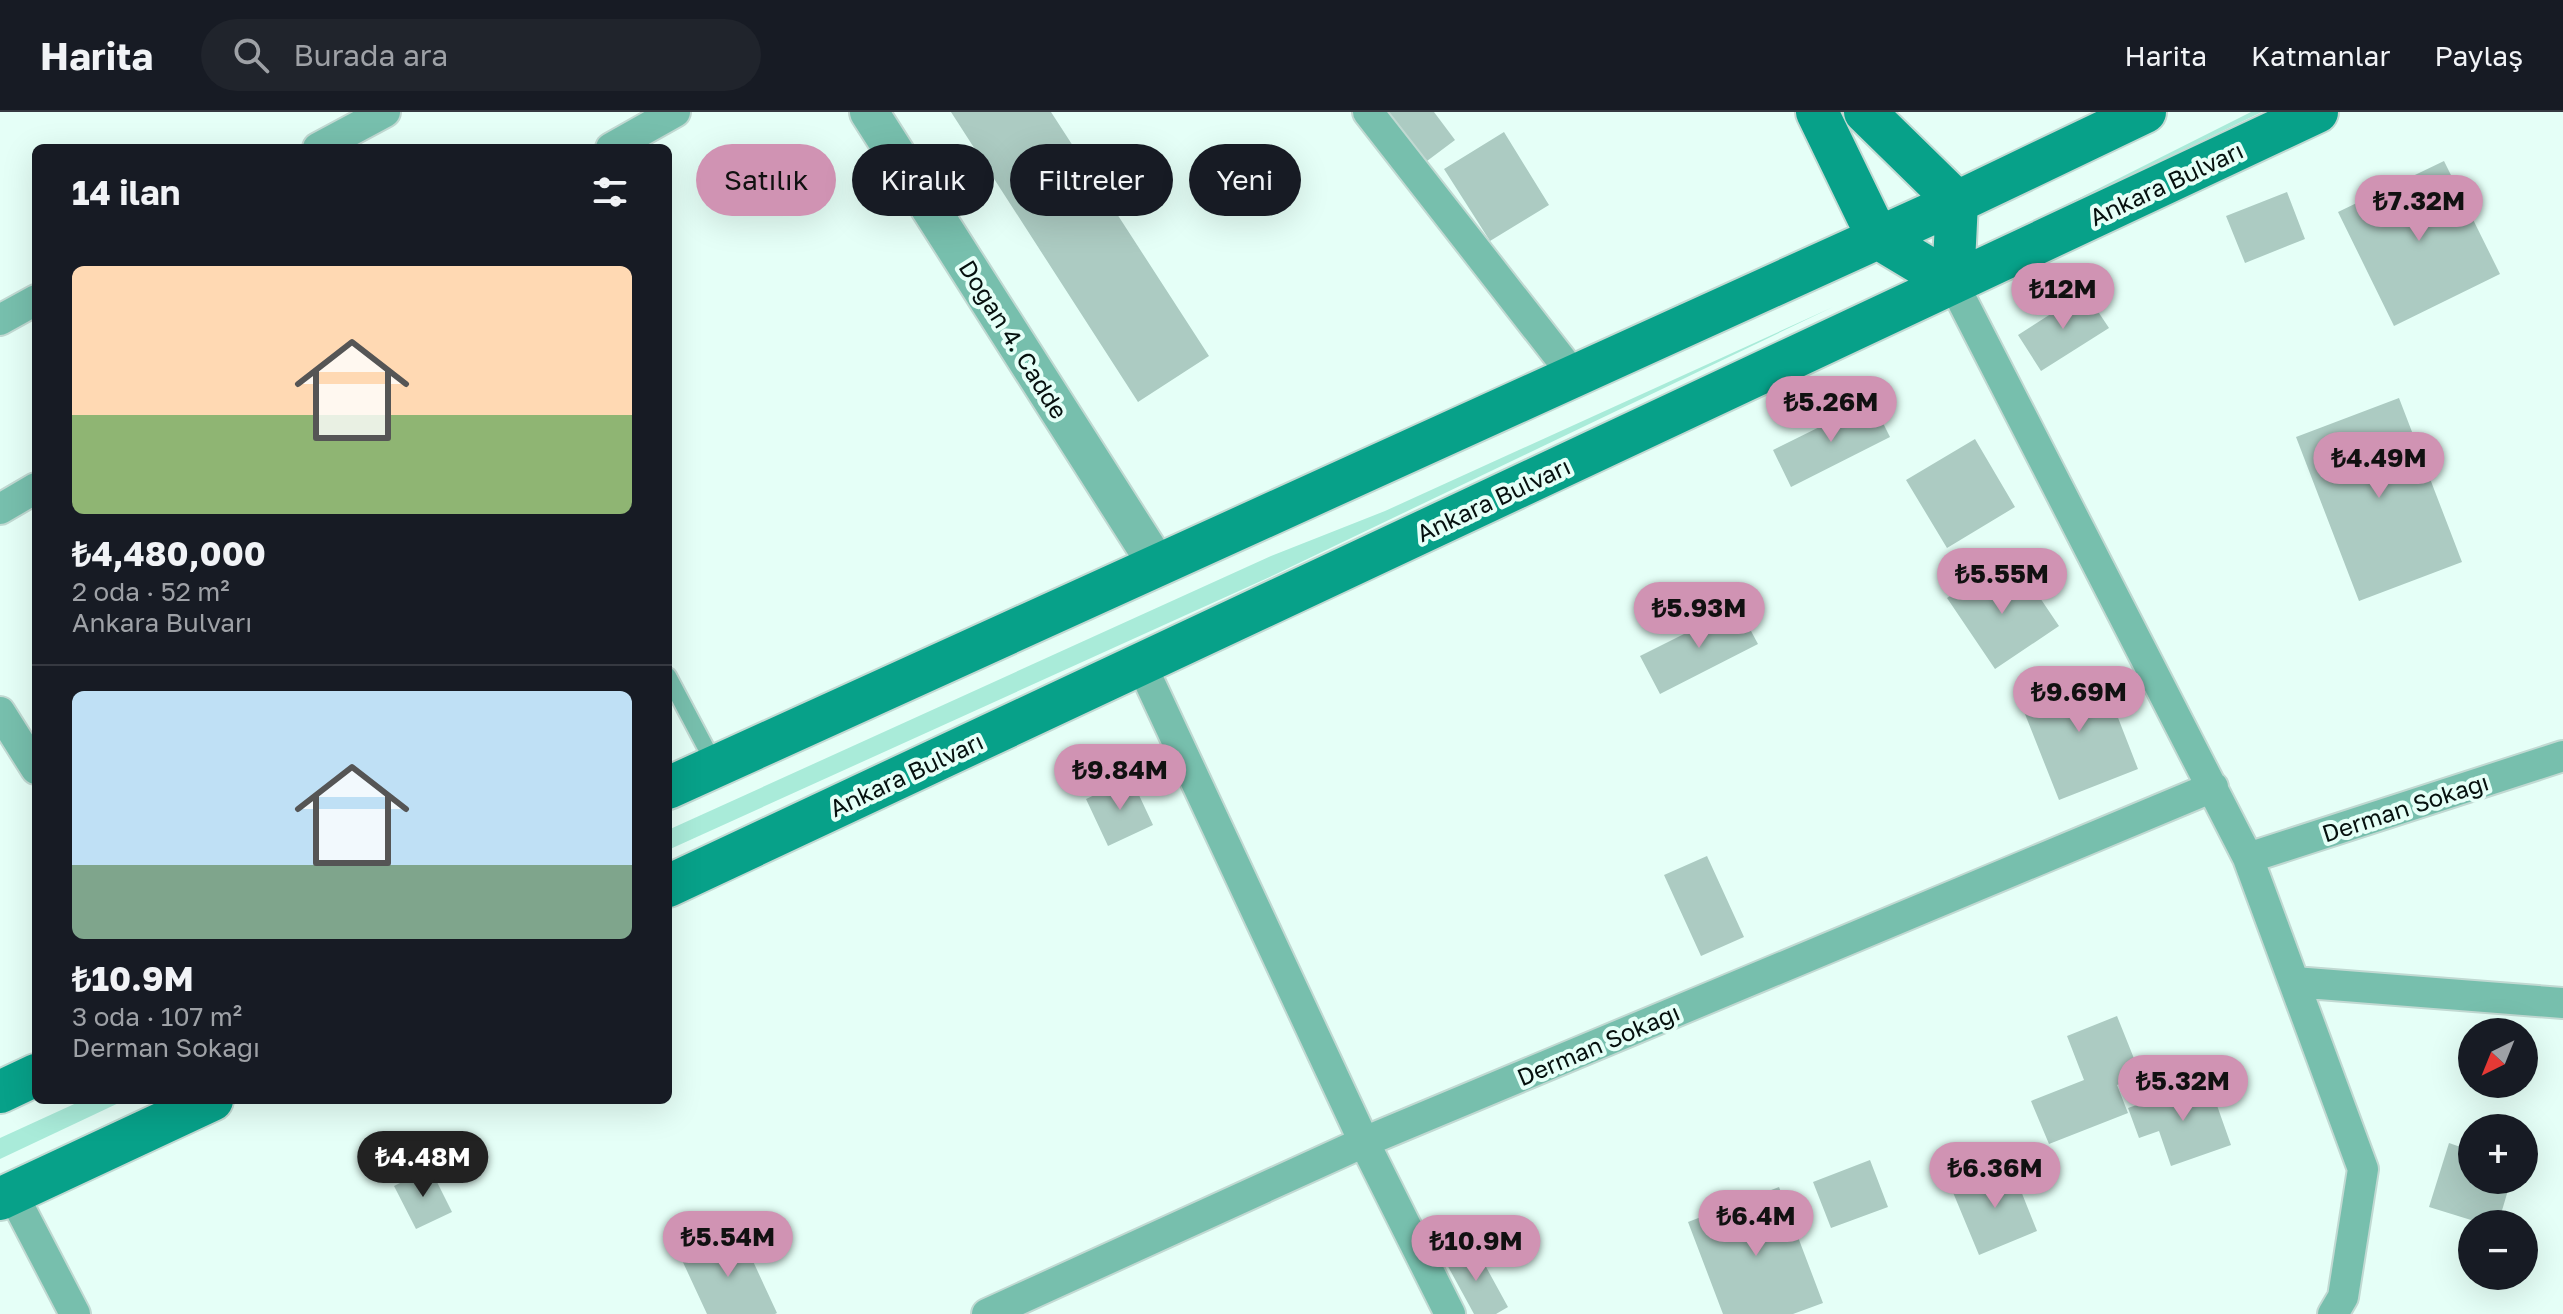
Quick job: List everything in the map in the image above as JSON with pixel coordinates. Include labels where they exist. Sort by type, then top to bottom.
[{"type":"main road","points":[[1817,112],[1878,238],[1953,283],[1957,202],[1865,112]]},
{"type":"main road","points":[[672,786],[1575,377],[2145,112]]},
{"type":"main road","name":"Ankara Bulvarı","points":[[672,884],[2317,112]]},
{"type":"main road","points":[[0,1092],[32,1077]]},
{"type":"main road","points":[[6,1196],[203,1104]]},
{"type":"street","points":[[325,144],[385,112]]},
{"type":"street","points":[[618,144],[675,112]]},
{"type":"street","name":"Doğan 4. Cadde","points":[[869,112],[1158,566]]},
{"type":"street","points":[[1368,112],[1575,377]]},
{"type":"street","points":[[1953,283],[2248,858],[2363,1169],[2343,1297],[2333,1314]]},
{"type":"street","points":[[0,320],[32,302]]},
{"type":"street","points":[[0,509],[32,490]]},
{"type":"street","points":[[1141,664],[1364,1142],[1450,1314]]},
{"type":"street","points":[[0,712],[32,763]]},
{"type":"street","name":"Derman Sokağı","points":[[2248,858],[2563,756]]},
{"type":"street","name":"Derman Sokağı","points":[[987,1314],[1364,1142],[2213,787]]},
{"type":"street","points":[[2294,982],[2563,1003]]},
{"type":"street","points":[[6,1196],[75,1314]]},
{"type":"lane","points":[[672,684],[715,767]]},
{"type":"green space","points":[[2251,112],[2262,112],[2022,227]]},
{"type":"green space","points":[[1833,307],[1274,575],[672,848],[672,828],[1271,556],[1385,511]]},
{"type":"green space","points":[[74,1104],[117,1104],[0,1159],[0,1138]]},
{"type":"building","points":[[951,112],[1051,112],[1072,144],[1010,144],[1010,203],[994,179],[994,144],[972,144]]},
{"type":"building","points":[[1384,112],[1434,112],[1455,140],[1423,164]]},
{"type":"building","points":[[1504,132],[1549,205],[1490,241],[1444,169]]},
{"type":"building","points":[[2444,161],[2500,274],[2394,326],[2338,212]]},
{"type":"building","points":[[2287,192],[2305,239],[2245,263],[2226,216]]},
{"type":"building","points":[[1018,216],[1118,216],[1209,356],[1138,402]]},
{"type":"building","points":[[2085,292],[2109,328],[2041,371],[2018,335]]},
{"type":"building","points":[[2399,398],[2462,562],[2359,601],[2296,437]]},
{"type":"building","points":[[1872,401],[1890,437],[1791,487],[1773,450]]},
{"type":"building","points":[[1975,439],[2015,507],[1947,548],[1906,480]]},
{"type":"building","points":[[1996,565],[2017,596],[2032,586],[2059,626],[1995,669],[1947,598]]},
{"type":"building","points":[[1738,607],[1758,644],[1660,694],[1640,656]]},
{"type":"building","points":[[2099,669],[2138,769],[2059,800],[2019,699]]},
{"type":"building","points":[[1131,778],[1153,825],[1108,846],[1086,799]]},
{"type":"building","points":[[1707,856],[1744,937],[1701,956],[1664,875]]},
{"type":"building","points":[[2117,1016],[2141,1076],[2117,1085],[2128,1113],[2049,1144],[2031,1101],[2084,1080],[2067,1036]]},
{"type":"building","points":[[2208,1080],[2231,1145],[2171,1166],[2159,1131],[2139,1138],[2128,1108]]},
{"type":"building","points":[[2449,1143],[2458,1146],[2458,1194],[2507,1194],[2502,1210],[2458,1210],[2458,1216],[2429,1207]]},
{"type":"building","points":[[1870,1160],[1888,1207],[1831,1228],[1813,1182]]},
{"type":"building","points":[[2011,1166],[2037,1231],[1979,1255],[1952,1190]]},
{"type":"building","points":[[430,1168],[452,1212],[416,1229],[394,1186]]},
{"type":"building","points":[[1779,1187],[1823,1303],[1793,1314],[1723,1314],[1688,1222]]},
{"type":"building","points":[[739,1231],[775,1314],[707,1314],[681,1258]]},
{"type":"building","points":[[1474,1245],[1508,1307],[1496,1314],[1474,1314],[1445,1261]]}]
